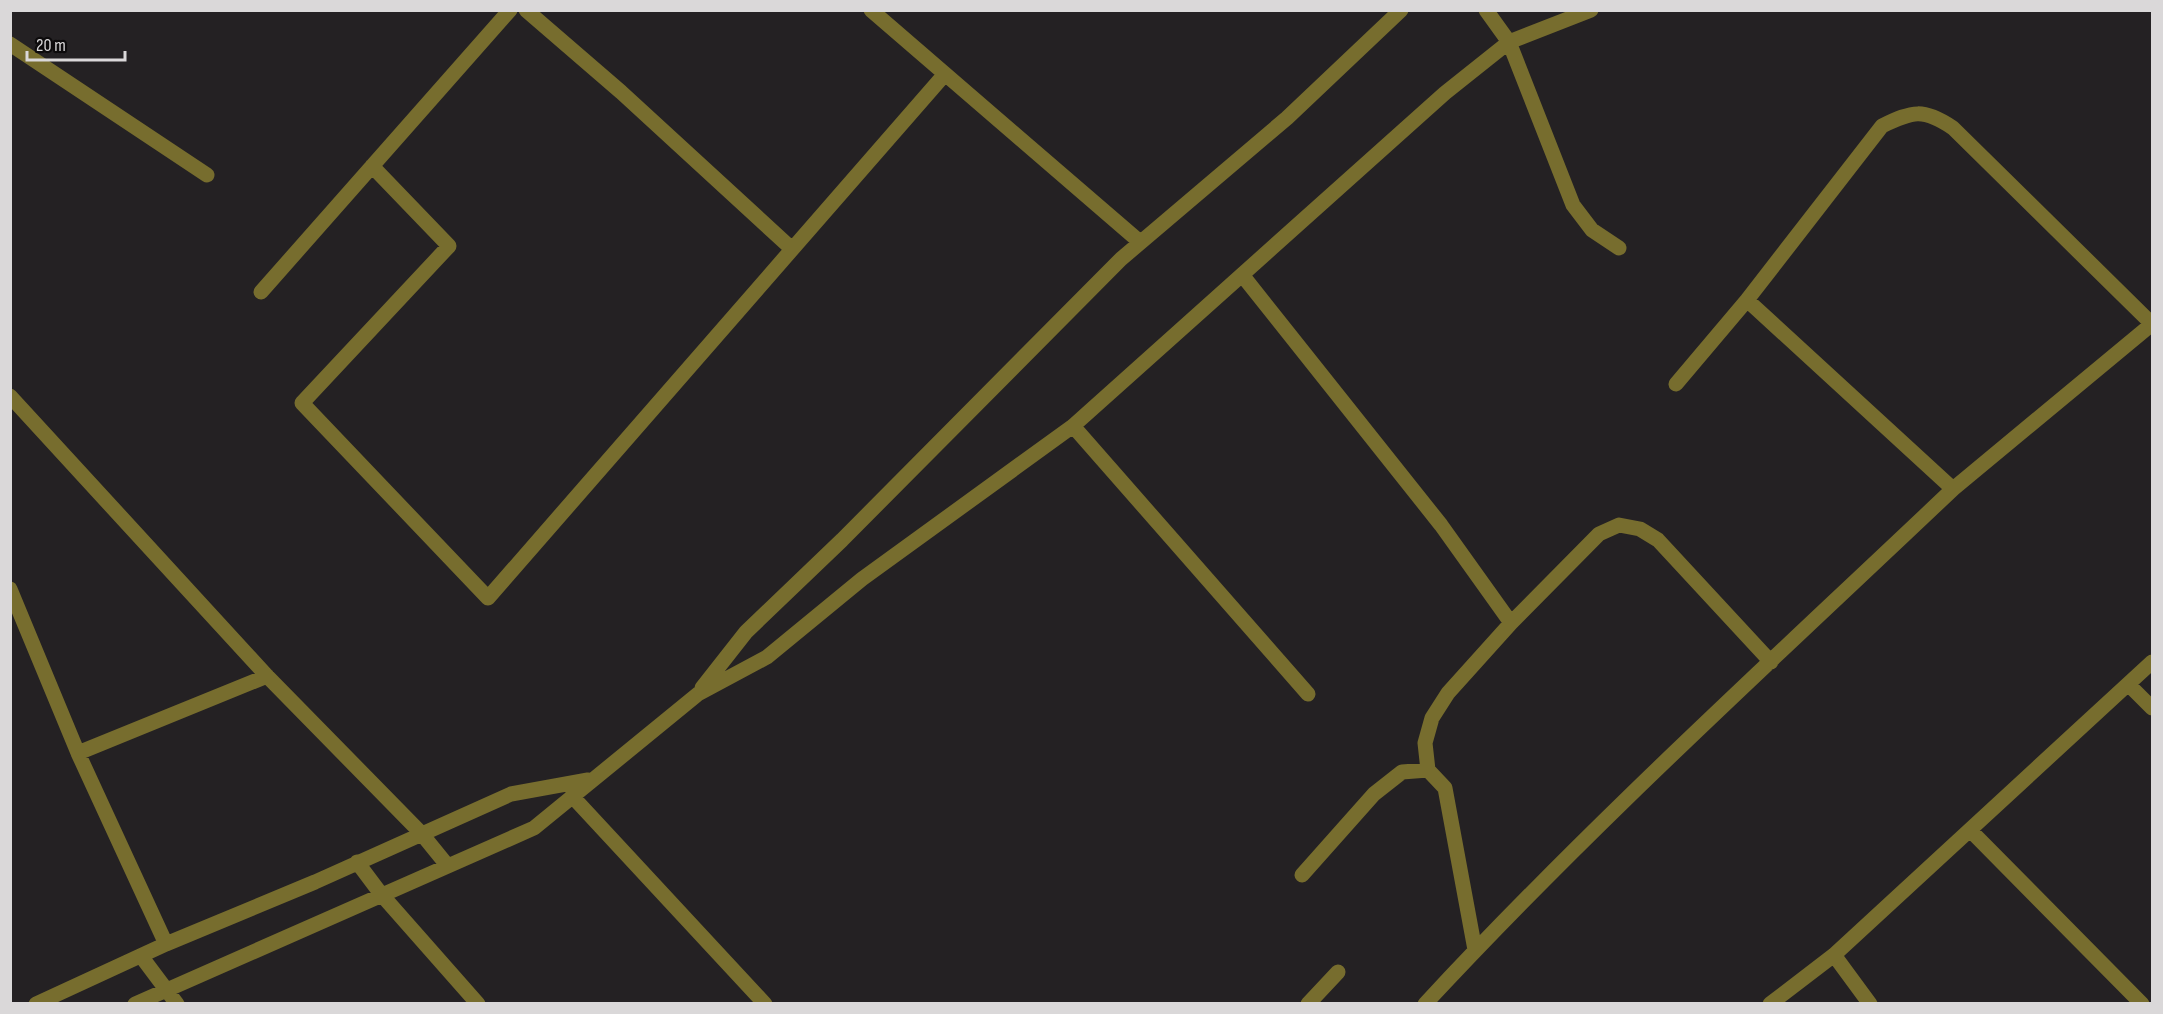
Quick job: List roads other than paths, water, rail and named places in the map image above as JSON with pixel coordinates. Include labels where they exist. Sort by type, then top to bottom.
[{"type":"street","points":[[261,292],[510,10]]},
{"type":"street","points":[[526,10],[621,92],[792,249]]},
{"type":"street","points":[[871,10],[1140,242]]},
{"type":"street","points":[[698,694],[746,632],[842,540],[1121,259],[1287,118],[1401,10]]},
{"type":"street","points":[[1486,10],[1509,42],[1573,205],[1592,230],[1619,248]]},
{"type":"street","points":[[135,1004],[534,828],[698,694],[766,657],[862,579],[1073,426],[1445,93],[1509,42],[1591,10]]},
{"type":"street","points":[[10,44],[207,175]]},
{"type":"street","points":[[372,166],[449,246],[302,403],[488,598],[945,74]]},
{"type":"street","points":[[1425,1004],[1475,950],[1639,787],[1953,489],[2152,324],[1953,128],[1934,115],[1907,114],[1882,126],[1747,300],[1676,384]]},
{"type":"street","points":[[1243,276],[1441,525],[1511,623]]},
{"type":"street","points":[[1747,300],[1953,489]]},
{"type":"street","points":[[10,396],[267,676],[421,833],[447,865]]},
{"type":"street","points":[[1073,426],[1308,694]]},
{"type":"street","points":[[1475,950],[1445,788],[1428,770],[1425,743],[1432,718],[1448,693],[1511,623],[1599,534],[1619,525],[1640,529],[1658,540],[1771,662]]},
{"type":"street","points":[[10,590],[78,753],[166,944]]},
{"type":"street","points":[[1770,1004],[1834,956],[2152,662]]},
{"type":"street","points":[[78,753],[267,676]]},
{"type":"street","points":[[2128,684],[2152,708]]},
{"type":"street","points":[[1302,875],[1374,794],[1402,772],[1428,770]]},
{"type":"street","points":[[36,1004],[166,944],[511,794],[591,780]]},
{"type":"street","points":[[572,796],[765,1004]]},
{"type":"street","points":[[1970,830],[2141,1003]]},
{"type":"street","points":[[357,862],[381,894],[478,1004]]},
{"type":"street","points":[[141,956],[177,1004]]},
{"type":"street","points":[[1834,956],[1870,1004]]},
{"type":"street","points":[[1308,1004],[1338,972]]}]
